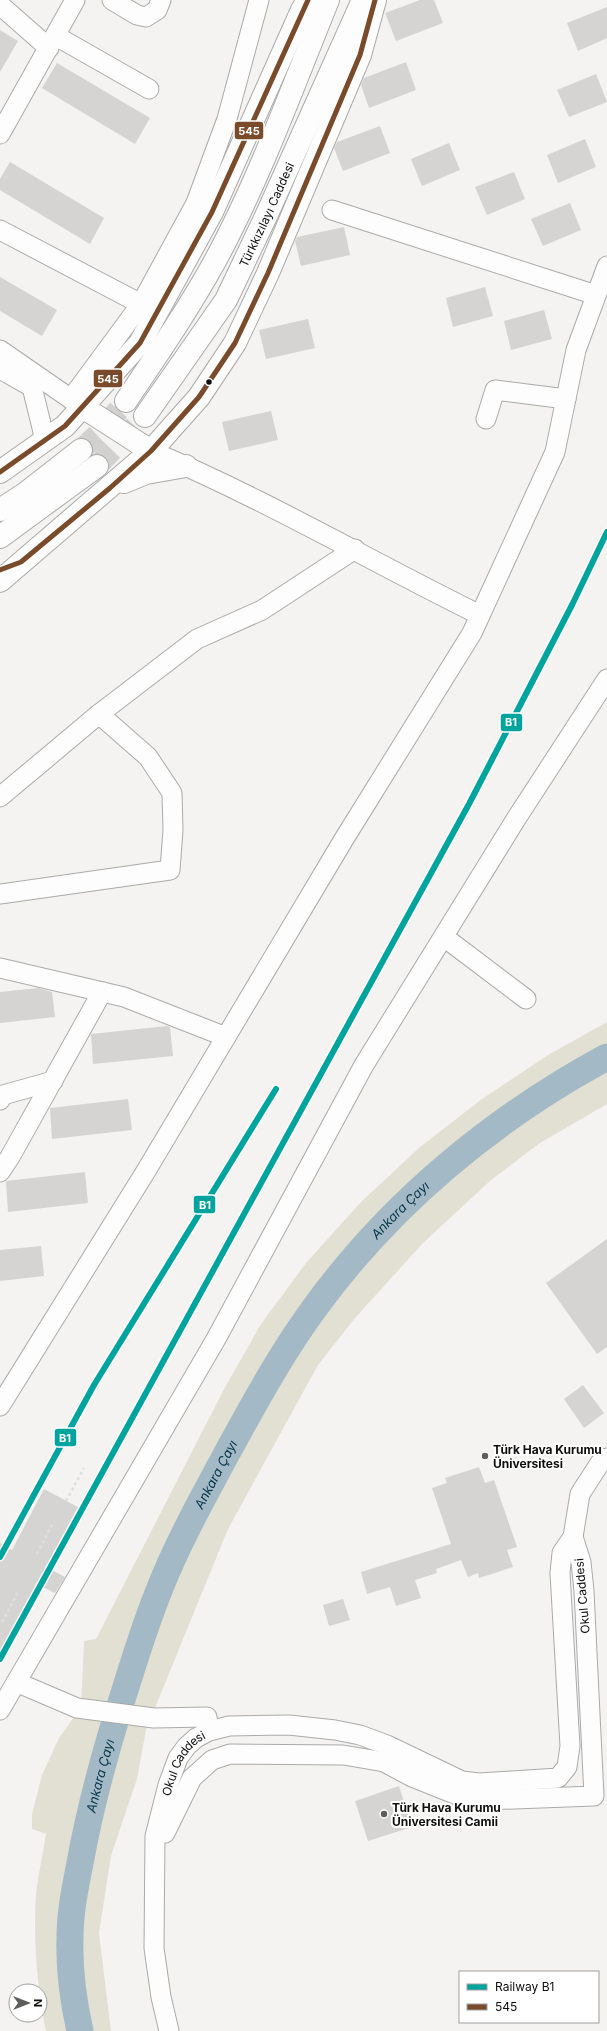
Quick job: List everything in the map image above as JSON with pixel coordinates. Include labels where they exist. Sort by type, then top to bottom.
[{"type":"main road","points":[[0,472],[65,426],[76,403],[140,343],[212,212],[302,10],[308,0]]},
{"type":"main road","points":[[126,401],[178,325],[216,260],[249,190],[328,0]]},
{"type":"main road","name":"Türkkızılayı Caddesi","points":[[145,416],[226,300],[267,214],[363,0]]},
{"type":"main road","points":[[0,572],[21,562],[110,488],[152,451],[199,398],[235,343],[268,273],[360,55],[376,0]]},
{"type":"main road","points":[[76,403],[152,451]]},
{"type":"main road","points":[[0,510],[26,493],[81,450]]},
{"type":"main road","points":[[0,537],[97,466]]},
{"type":"main road","points":[[110,488],[146,473],[186,466]]},
{"type":"street","points":[[0,134],[53,42],[75,0]]},
{"type":"street","points":[[112,0],[137,15],[146,17],[156,10],[161,0]]},
{"type":"street","points":[[0,350],[76,403],[141,304],[196,203],[227,119],[259,0]]},
{"type":"street","points":[[0,5],[53,42],[149,89]]},
{"type":"street","points":[[332,210],[596,295]]},
{"type":"street","points":[[0,230],[141,304]]},
{"type":"street","points":[[0,1406],[146,1171],[344,839],[472,633],[555,452],[576,350],[607,266]]},
{"type":"street","points":[[0,369],[32,387],[45,440]]},
{"type":"street","points":[[486,419],[495,390],[566,399]]},
{"type":"street","points":[[152,451],[186,466],[355,549],[416,584],[480,616]]},
{"type":"street","points":[[0,798],[99,714],[197,639],[262,610],[355,549]]},
{"type":"street","points":[[0,1710],[216,1339],[364,1065],[516,820],[607,679]]},
{"type":"street","points":[[0,894],[170,870],[173,830],[172,793],[148,757],[99,714]]},
{"type":"street","points":[[444,937],[526,999]]},
{"type":"street","points":[[0,968],[124,997],[226,1037]]},
{"type":"street","points":[[0,1172],[53,1081],[102,992]]},
{"type":"street","points":[[0,1100],[3,1095],[53,1081]]},
{"type":"street","points":[[573,1537],[580,1494],[600,1463],[607,1458]]},
{"type":"street","name":"Okul Caddesi","points":[[169,2031],[161,1997],[154,1948],[155,1836],[168,1785],[178,1758],[187,1746],[209,1730],[228,1726],[313,1728],[335,1730],[366,1737],[387,1745],[462,1780],[479,1783],[558,1778],[567,1767],[570,1746],[560,1573],[562,1553],[573,1537]]},
{"type":"street","name":"Okul Caddesi","points":[[154,1868],[162,1840],[192,1778],[212,1760],[230,1754],[343,1755],[384,1762],[412,1777],[457,1795],[485,1800],[600,1796],[581,1562],[573,1537]]},
{"type":"street","points":[[16,1682],[82,1709],[154,1718],[207,1717],[209,1730]]},
{"type":"street","name":"Okul Caddesi","points":[[261,1754],[281,1750],[286,1745],[288,1735],[285,1729],[276,1726]]},
{"type":"street","points":[[309,1754],[297,1747],[295,1739],[300,1730],[313,1728]]},
{"type":"path","points":[[66,1501],[84,1468]]},
{"type":"path","points":[[37,1554],[54,1521]]},
{"type":"path","points":[[2,1622],[19,1590]]},
{"type":"shaded area","points":[[607,1022],[607,1104],[540,1143],[490,1181],[423,1243],[355,1318],[318,1365],[228,1529],[146,1730],[137,1779],[111,1856],[99,1933],[111,2031],[46,2031],[44,2023],[48,2023],[48,1983],[38,1983],[35,1945],[35,1911],[38,1879],[46,1834],[32,1829],[32,1814],[42,1775],[59,1738],[81,1707],[84,1641],[96,1639],[223,1391],[261,1324],[306,1263],[361,1202],[420,1147],[482,1099],[548,1055]]},
{"type":"building","points":[[420,0],[434,0],[443,23],[396,41],[385,13]]},
{"type":"building","points":[[607,7],[607,38],[578,51],[567,23]]},
{"type":"building","points":[[0,30],[18,41],[0,72]]},
{"type":"building","points":[[406,62],[416,90],[369,108],[361,85],[364,78]]},
{"type":"building","points":[[57,63],[150,118],[135,144],[42,88]]},
{"type":"building","points":[[596,74],[607,102],[569,117],[557,90]]},
{"type":"building","points":[[380,126],[390,153],[343,171],[334,148],[337,142]]},
{"type":"building","points":[[585,139],[596,167],[558,183],[547,155]]},
{"type":"building","points":[[449,143],[460,170],[422,186],[411,159]]},
{"type":"building","points":[[10,162],[104,218],[90,244],[0,190],[0,179]]},
{"type":"building","points":[[514,172],[525,199],[487,215],[475,187]]},
{"type":"building","points":[[570,203],[581,230],[543,246],[531,219]]},
{"type":"building","points":[[344,227],[350,255],[301,266],[295,241],[297,237]]},
{"type":"building","points":[[0,277],[57,310],[42,336],[0,311]]},
{"type":"building","points":[[485,287],[493,316],[453,327],[446,298]]},
{"type":"building","points":[[544,310],[552,339],[511,350],[504,321]]},
{"type":"building","points":[[308,319],[315,348],[266,359],[259,330]]},
{"type":"building","points":[[271,411],[278,440],[229,451],[222,422]]},
{"type":"building","points":[[38,988],[52,992],[55,1017],[0,1023],[0,992]]},
{"type":"building","points":[[167,1026],[170,1027],[173,1056],[93,1064],[91,1034]]},
{"type":"building","points":[[128,1099],[132,1130],[52,1139],[50,1108]]},
{"type":"building","points":[[85,1172],[88,1203],[8,1212],[6,1181]]},
{"type":"building","points":[[607,1239],[607,1347],[597,1354],[546,1283]]},
{"type":"building","points":[[41,1246],[44,1276],[0,1281],[0,1250]]},
{"type":"building","points":[[583,1385],[604,1413],[584,1428],[564,1399]]},
{"type":"building","points":[[479,1467],[485,1483],[494,1480],[517,1547],[507,1550],[513,1567],[479,1578],[478,1573],[468,1577],[461,1560],[436,1569],[437,1573],[415,1580],[421,1598],[396,1606],[390,1587],[367,1594],[361,1572],[451,1544],[432,1488],[447,1483],[445,1478]]},
{"type":"building","points":[[44,1489],[78,1507],[46,1567],[65,1577],[55,1593],[37,1584],[0,1654],[0,1543],[12,1550]]},
{"type":"building","points":[[343,1599],[350,1620],[329,1626],[323,1605]]},
{"type":"building","name":"Türk Hava Kurumu Üniversitesi Camii","points":[[399,1786],[412,1827],[368,1841],[355,1801]]},
{"type":"waterway","name":"Ankara Çayı","points":[[80,2031],[73,1996],[70,1929],[76,1882],[87,1826],[106,1752],[143,1635],[167,1570],[201,1501],[248,1414],[269,1377],[316,1306],[346,1268],[378,1232],[412,1198],[448,1165],[485,1135],[565,1081],[607,1057]]},
{"type":"tunnel","points":[[81,450],[98,434],[126,401]]},
{"type":"tunnel","points":[[97,466],[145,416]]},
{"type":"rail line","name":"B1","points":[[0,1659],[469,804],[572,605],[607,532]]},
{"type":"rail line","name":"B1","points":[[0,1557],[94,1385],[276,1089]]},
{"type":"transit line","name":"545","points":[[0,472],[65,426],[140,343],[212,212],[308,0]]},
{"type":"transit line","name":"545","points":[[0,570],[21,562],[110,488],[151,451],[199,397],[235,343],[268,273],[360,55],[375,0]]},
{"type":"place","name":"Türk Hava Kurumu Üniversitesi","points":[[485,1456]]},
{"type":"place","name":"Türk Hava Kurumu Üniversitesi Camii","points":[[384,1814]]}]
